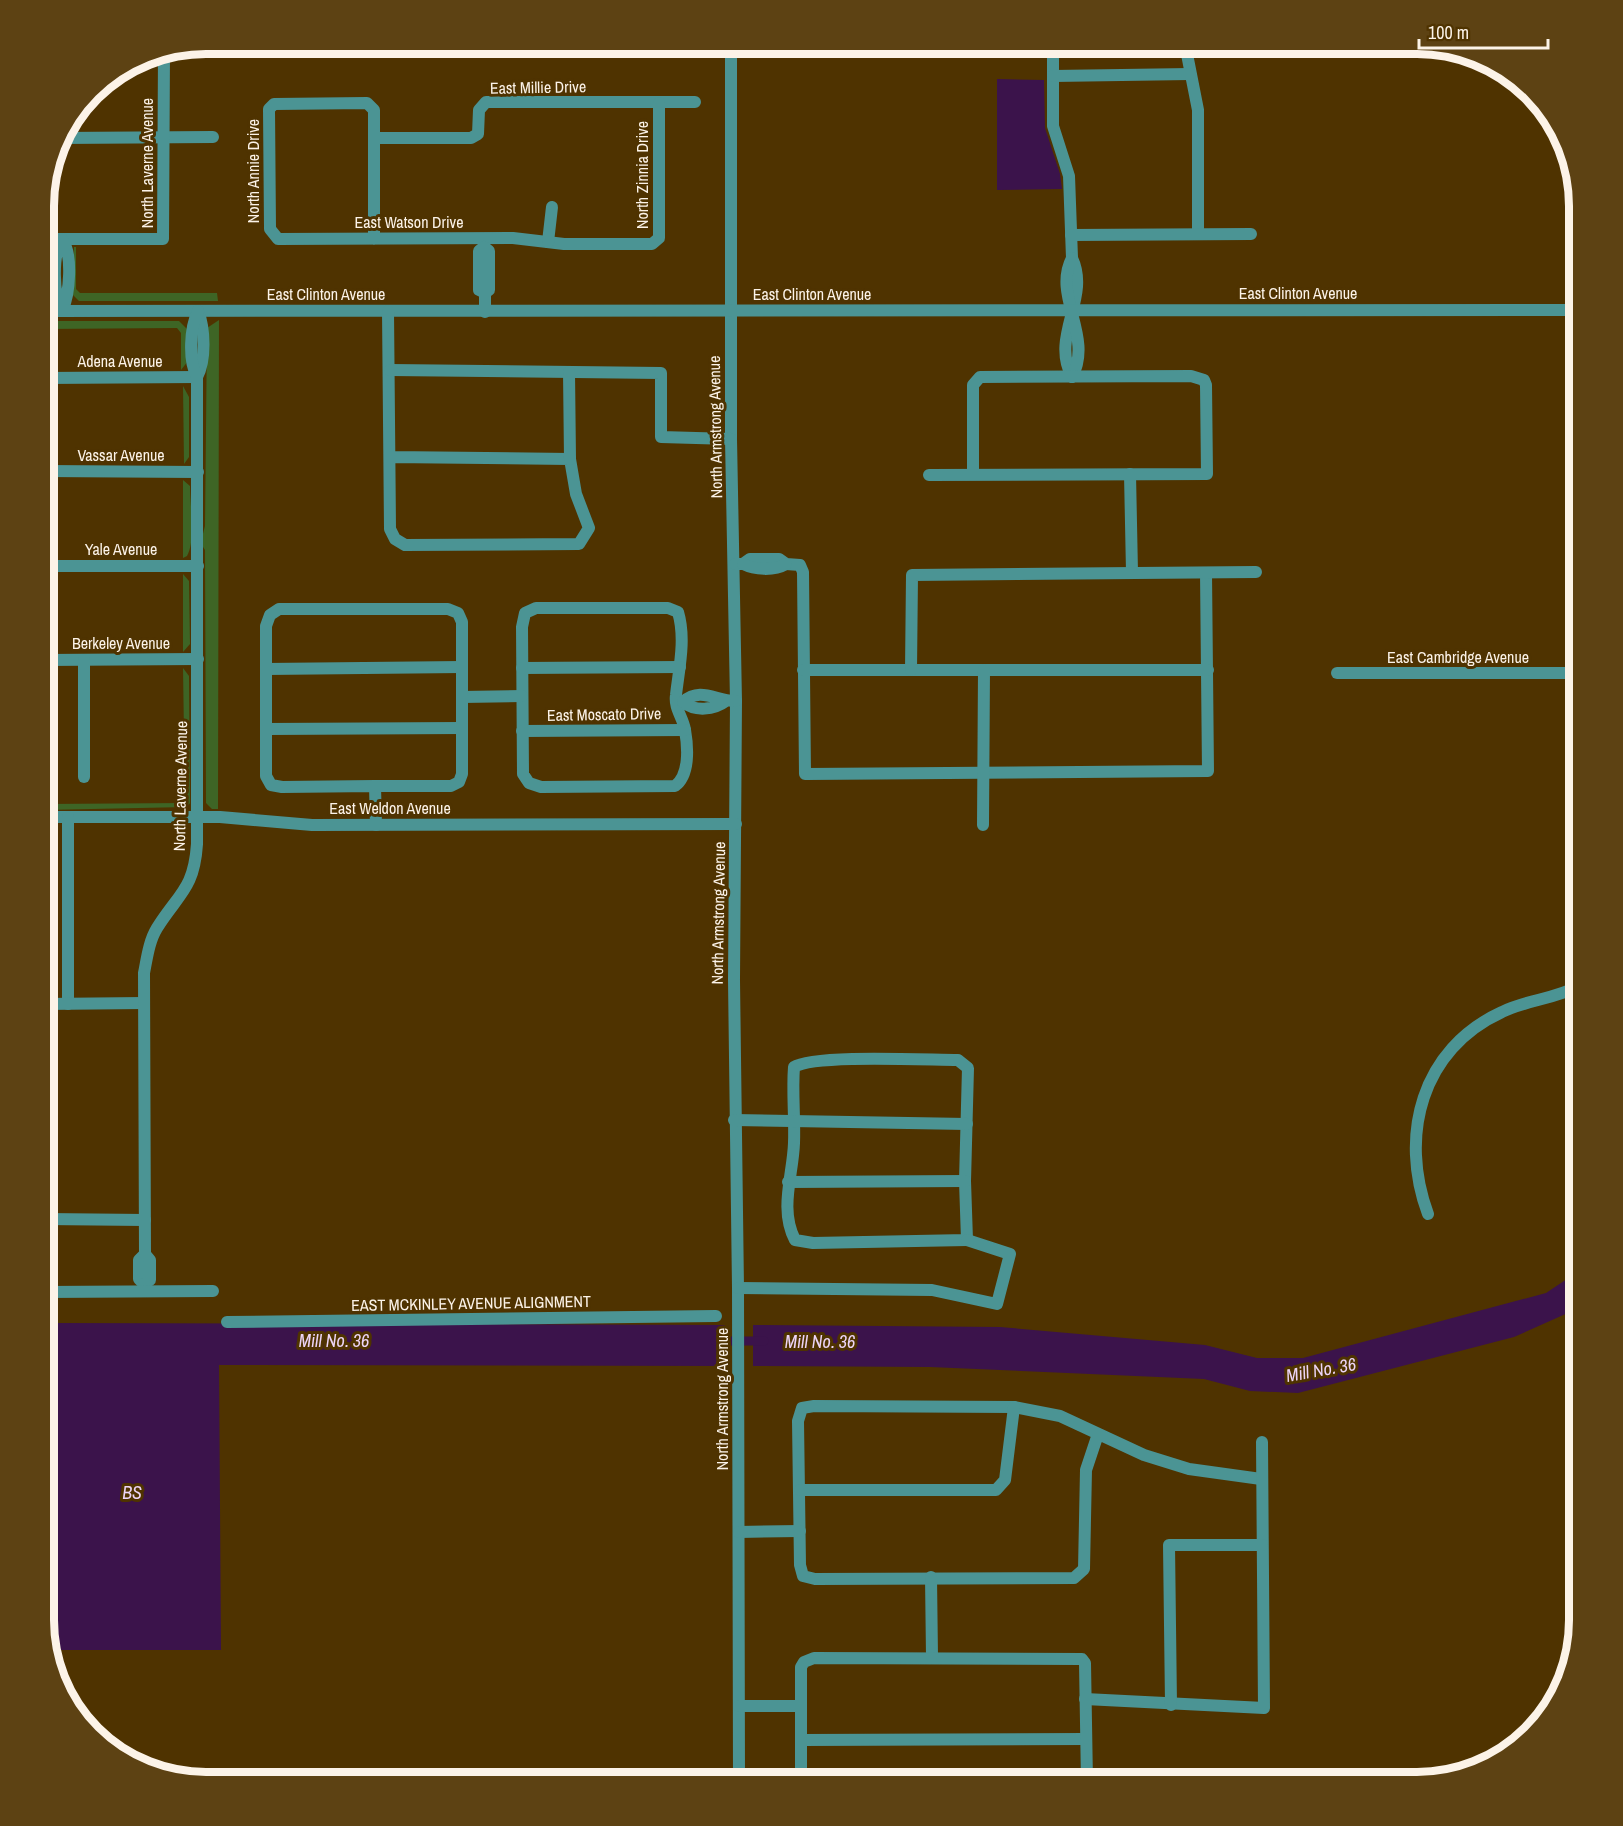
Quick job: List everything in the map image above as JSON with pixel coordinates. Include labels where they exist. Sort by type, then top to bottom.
[{"type":"street","name":"North Armstrong Avenue","points":[[731,54],[731,439],[739,564],[731,701],[736,824],[734,1120],[738,1288],[739,1772]]},
{"type":"street","points":[[1053,54],[1053,126],[1069,176],[1072,258],[1066,269],[1066,295],[1072,309],[1066,328],[1066,366],[1072,377]]},
{"type":"street","points":[[1187,54],[1198,110],[1198,234]]},
{"type":"street","name":"North Laverne Avenue","points":[[62,239],[163,239],[164,60]]},
{"type":"street","points":[[1053,76],[1190,74]]},
{"type":"street","name":"East Millie Drive","points":[[374,138],[475,137],[479,130],[480,107],[486,102],[695,102]]},
{"type":"street","name":"North Annie Drive","points":[[272,235],[270,217],[271,106],[278,103],[372,105],[374,138]]},
{"type":"street","name":"North Zinnia Drive","points":[[652,244],[659,238],[659,103]]},
{"type":"street","points":[[70,138],[213,137]]},
{"type":"street","points":[[374,138],[374,238]]},
{"type":"street","points":[[548,242],[552,207]]},
{"type":"street","points":[[1071,235],[1251,234]]},
{"type":"street","name":"East Watson Drive","points":[[272,235],[278,239],[374,238],[484,243],[520,238],[548,242],[652,244]]},
{"type":"street","points":[[54,239],[62,239]]},
{"type":"street","points":[[62,239],[57,247],[56,301],[62,310]]},
{"type":"street","points":[[484,243],[489,251],[489,290],[485,293],[485,312]]},
{"type":"street","name":"East Clinton Avenue","points":[[54,310],[1569,310]]},
{"type":"street","name":"North Laverne Avenue","points":[[144,1288],[139,1279],[139,1260],[145,1254],[144,973],[157,928],[190,884],[195,866],[198,818],[197,377],[202,368],[202,322],[198,311]]},
{"type":"street","points":[[388,311],[390,529],[395,540],[405,545],[579,544],[589,528],[576,494],[570,459],[569,372]]},
{"type":"street","points":[[390,370],[661,373],[661,437],[731,439]]},
{"type":"street","points":[[929,475],[973,475],[1130,474],[1207,474],[1207,390],[1204,380],[1191,376],[985,376],[975,379],[973,475]]},
{"type":"street","name":"Adena Avenue","points":[[54,378],[197,377]]},
{"type":"street","points":[[390,457],[570,459]]},
{"type":"street","name":"Vassar Avenue","points":[[54,471],[198,472]]},
{"type":"street","points":[[1130,474],[1132,572]]},
{"type":"street","points":[[739,564],[750,559],[779,559],[786,564],[800,565],[803,572],[805,774],[1208,771],[1206,573]]},
{"type":"street","name":"Yale Avenue","points":[[54,566],[198,566]]},
{"type":"street","points":[[911,669],[912,574],[1256,572]]},
{"type":"street","points":[[668,608],[678,612],[681,624],[679,702],[685,729],[686,772],[683,780],[675,786],[541,787],[529,783],[523,774],[522,668],[522,627],[525,614],[536,609],[668,608]]},
{"type":"street","points":[[279,609],[448,609],[458,614],[462,622],[462,774],[459,782],[450,786],[272,784],[266,776],[266,669],[266,626],[270,615],[279,609]]},
{"type":"street","name":"Berkeley Avenue","points":[[54,660],[198,659]]},
{"type":"street","points":[[84,660],[84,777]]},
{"type":"street","points":[[266,669],[462,666]]},
{"type":"street","points":[[522,668],[680,667]]},
{"type":"street","points":[[803,670],[1208,670]]},
{"type":"street","points":[[983,825],[984,670]]},
{"type":"street","name":"East Cambridge Avenue","points":[[1337,673],[1569,673]]},
{"type":"street","points":[[679,702],[692,695],[715,695],[731,701]]},
{"type":"street","points":[[699,695],[699,708]]},
{"type":"street","points":[[462,697],[522,696]]},
{"type":"street","points":[[679,702],[690,708],[716,708],[731,701]]},
{"type":"street","points":[[266,729],[462,728]]},
{"type":"street","name":"East Moscato Drive","points":[[522,731],[685,729]]},
{"type":"street","points":[[375,786],[376,825]]},
{"type":"street","name":"East Weldon Avenue","points":[[54,817],[198,818],[312,825],[736,824]]},
{"type":"street","points":[[68,817],[68,1004]]},
{"type":"street","points":[[1428,1214],[1419,1189],[1414,1150],[1419,1112],[1433,1075],[1462,1039],[1483,1022],[1520,1004],[1569,989]]},
{"type":"street","points":[[54,1004],[144,1003]]},
{"type":"street","points":[[738,1288],[933,1290],[997,1304],[1010,1254],[967,1240],[813,1243],[795,1240],[788,1219],[788,1182],[794,1150],[794,1067],[801,1062],[958,1060],[968,1068],[965,1181],[967,1240]]},
{"type":"street","points":[[734,1120],[967,1124]]},
{"type":"street","points":[[788,1182],[965,1181]]},
{"type":"street","points":[[54,1219],[145,1220]]},
{"type":"street","points":[[54,1292],[144,1288],[213,1291]]},
{"type":"street","name":"EAST MCKINLEY AVENUE ALIGNMENT","points":[[227,1322],[716,1316]]},
{"type":"street","points":[[1098,1434],[1086,1470],[1084,1569],[1074,1578],[814,1579],[803,1576],[798,1421],[802,1408],[814,1406],[1014,1407],[1060,1416],[1144,1455],[1189,1469],[1260,1479]]},
{"type":"street","points":[[800,1490],[996,1490],[1005,1480],[1014,1407]]},
{"type":"street","points":[[1086,1699],[1264,1708],[1260,1479],[1262,1442]]},
{"type":"street","points":[[739,1532],[800,1531]]},
{"type":"street","points":[[1171,1705],[1169,1545],[1262,1545]]},
{"type":"street","points":[[932,1578],[932,1657]]},
{"type":"street","points":[[801,1772],[801,1667],[808,1659],[932,1657],[1077,1658],[1085,1664],[1087,1772]]},
{"type":"street","points":[[739,1706],[801,1706]]},
{"type":"street","points":[[801,1740],[1086,1739]]},
{"type":"green space","points":[[74,247],[76,247],[76,289],[80,293],[217,293],[218,301],[79,301],[72,294]]},
{"type":"green space","points":[[219,320],[218,809],[212,809],[206,803],[205,550],[202,542],[205,526],[207,328]]},
{"type":"green space","points":[[54,321],[179,321],[187,329],[188,361],[181,370],[181,333],[177,328],[54,329]]},
{"type":"green space","points":[[183,386],[189,397],[189,457],[184,464]]},
{"type":"green space","points":[[183,480],[190,486],[192,532],[190,549],[187,556],[183,558]]},
{"type":"green space","points":[[183,574],[189,581],[190,644],[183,652]]},
{"type":"green space","points":[[183,668],[189,676],[190,803],[187,807],[54,810],[54,804],[185,803]]},
{"type":"water","points":[[997,79],[1044,80],[1045,128],[1060,174],[1062,189],[997,190]]},
{"type":"water","points":[[1569,1278],[1569,1312],[1514,1337],[1298,1393],[1250,1391],[1204,1379],[930,1367],[753,1366],[753,1325],[1000,1327],[1205,1345],[1257,1358],[1303,1358],[1546,1293]]},
{"type":"water","name":"BS","points":[[54,1323],[725,1325],[725,1366],[219,1365],[221,1650],[57,1650],[54,1620]]},
{"type":"waterway","name":"Mill No. 36","points":[[715,1341],[764,1341]]}]
